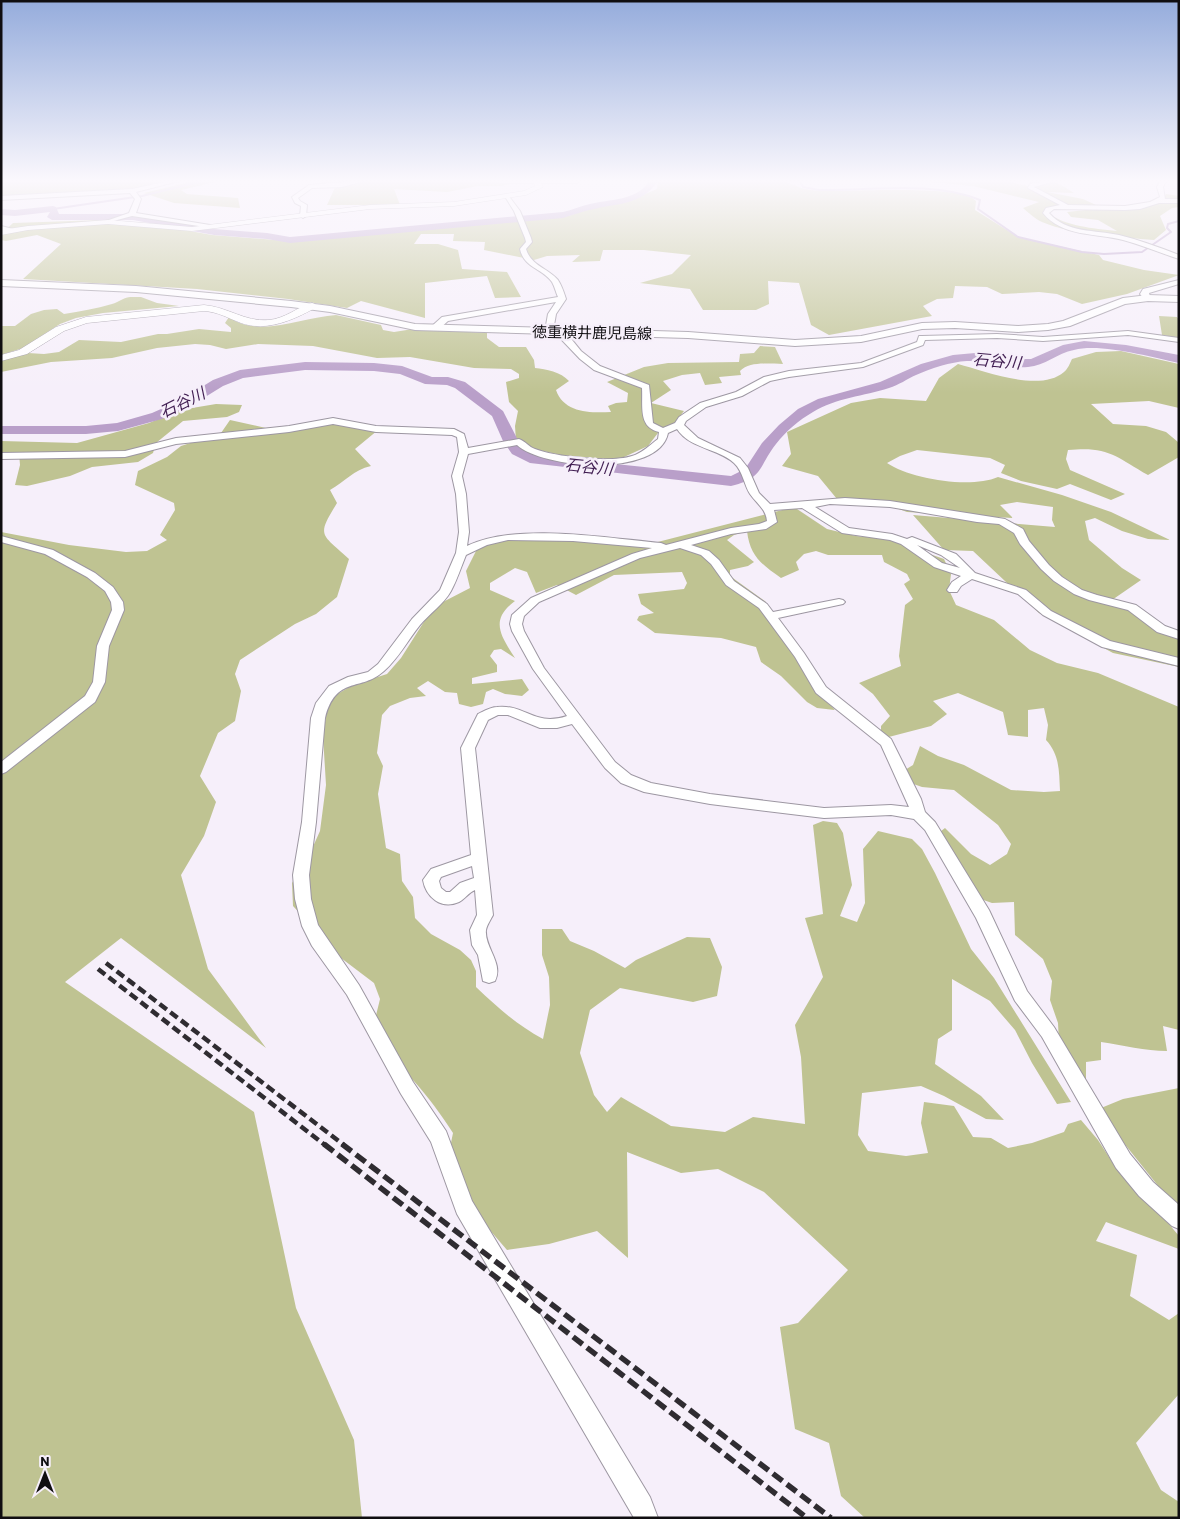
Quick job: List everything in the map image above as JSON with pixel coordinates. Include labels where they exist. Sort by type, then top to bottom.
[{"type":"main road","name":"徳重横井鹿児島線","points":[[1,283],[144,290],[312,306],[396,324],[435,328],[688,335],[816,343],[861,339],[910,327],[940,325],[1006,328],[1048,327],[1077,320],[1112,304],[1148,298],[1179,299]]},
{"type":"street","points":[[524,252],[534,267],[554,280],[562,299]]},
{"type":"street","points":[[1165,252],[1179,257]]},
{"type":"street","points":[[1148,298],[1144,294],[1146,291],[1179,282]]},
{"type":"street","points":[[435,328],[445,319],[562,299]]},
{"type":"street","points":[[549,331],[552,314],[562,299]]},
{"type":"street","points":[[1,358],[23,352],[60,329],[72,324],[100,317],[204,308],[218,309],[246,321],[268,323],[286,319],[312,306]]},
{"type":"street","points":[[910,327],[922,338]]},
{"type":"street","points":[[561,332],[579,353],[597,368],[638,382],[646,387],[650,424],[652,428],[664,432],[679,425],[682,419],[703,405],[739,394],[768,379],[784,375],[863,365],[910,348],[920,343],[922,338]]},
{"type":"street","points":[[922,338],[998,336],[1042,339],[1128,333],[1179,340]]},
{"type":"street","points":[[1,456],[125,454],[176,441],[289,429],[333,421],[376,428],[454,432],[461,436],[464,452],[457,476],[461,494],[464,532],[461,552],[445,592],[416,622],[382,667],[372,675],[352,680],[334,689],[322,703],[318,718],[309,822],[301,875],[303,899],[310,926],[318,941],[353,990],[408,1088],[439,1137],[464,1207],[641,1506],[646,1518]]},
{"type":"street","points":[[679,425],[691,437],[732,456],[741,463],[750,487],[756,496],[768,506],[772,515],[772,522],[769,525],[732,531],[636,556],[535,600],[518,615],[516,624],[539,669],[610,765],[626,779],[649,788],[710,799],[824,813],[891,810],[918,814]]},
{"type":"street","points":[[464,452],[519,442],[530,451],[549,456],[618,461],[636,458],[643,454],[662,440],[664,432]]},
{"type":"street","points":[[1,466],[47,454]]},
{"type":"street","points":[[768,506],[809,505],[830,501],[845,501],[890,504],[977,519],[1001,521],[1013,526],[1045,567],[1058,579],[1078,592],[1132,608],[1161,629],[1179,635]]},
{"type":"street","points":[[809,505],[846,531],[892,537],[905,542],[938,565],[1022,592],[1046,613],[1106,644],[1179,662]]},
{"type":"street","points":[[461,552],[484,542],[508,537],[573,538],[666,547]]},
{"type":"street","points":[[1,539],[49,552],[91,575],[109,589],[117,602],[118,610],[103,646],[99,682],[90,699],[1,769]]},
{"type":"street","points":[[682,545],[705,553],[715,562],[730,583],[763,606],[800,656],[821,690],[886,742],[914,799],[918,814],[930,826],[978,907],[1021,996],[1048,1032],[1122,1161],[1146,1189],[1179,1218]]},
{"type":"street","points":[[953,590],[956,584],[971,575]]},
{"type":"street","points":[[771,616],[838,602]]},
{"type":"street","points":[[489,976],[486,954],[480,945],[478,930],[486,915],[468,748],[483,717],[496,711],[510,711],[540,724],[557,724],[575,718]]},
{"type":"street","points":[[480,858],[436,873],[430,880],[431,888],[436,896],[446,898],[456,897],[464,888],[482,882]]},
{"type":"green space","points":[[52,252],[458,252],[462,269],[507,272],[521,297],[495,298],[487,276],[425,283],[425,318],[361,301],[347,308],[288,299],[197,289],[23,279]]},
{"type":"green space","points":[[493,252],[602,252],[600,261],[572,262],[580,255],[547,256],[534,260]]},
{"type":"green space","points":[[662,252],[1085,252],[1099,255],[1103,260],[1144,270],[1179,275],[1127,294],[1082,304],[1057,294],[1039,292],[1002,294],[987,287],[955,286],[953,298],[937,299],[923,306],[932,316],[829,335],[811,325],[799,283],[768,281],[769,304],[756,310],[703,310],[690,289],[640,283],[672,274],[691,255]]},
{"type":"green space","points":[[130,297],[141,297],[157,303],[179,306],[103,313],[76,318],[60,324],[23,348],[1,355],[1,326],[15,326],[31,314],[44,310],[57,309],[64,314],[106,306]]},
{"type":"green space","points":[[336,315],[381,325],[383,330],[394,332],[413,329],[487,333],[487,338],[499,347],[526,347],[534,360],[535,368],[558,373],[569,381],[556,390],[560,398],[571,407],[586,412],[611,412],[608,406],[627,402],[628,393],[607,382],[644,367],[668,363],[739,362],[740,354],[754,353],[760,346],[775,347],[783,364],[749,366],[740,371],[741,375],[719,377],[722,383],[705,385],[700,373],[682,375],[663,381],[671,390],[651,403],[684,411],[671,427],[661,429],[648,446],[622,458],[608,459],[561,455],[525,447],[516,441],[515,426],[518,411],[509,402],[506,382],[519,378],[519,374],[511,369],[474,368],[410,357],[377,358],[313,346],[258,344],[226,349],[195,344],[157,348],[112,358],[51,362],[1,372],[1,361],[28,353],[44,354],[59,352],[79,340],[121,342],[158,334],[199,329],[231,332],[231,328],[225,323],[229,317],[241,323],[267,327]]},
{"type":"green space","points":[[1159,316],[1177,317],[1179,320],[1179,338],[1162,335]]},
{"type":"green space","points":[[1121,351],[1179,364],[1179,408],[1149,401],[1091,404],[1113,424],[1146,426],[1166,432],[1178,442],[1179,457],[1148,475],[1119,458],[1102,451],[1068,450],[1066,459],[1070,470],[1125,494],[1111,500],[1070,484],[1057,489],[1021,481],[1001,473],[1005,465],[990,458],[917,450],[887,463],[898,469],[925,478],[972,482],[998,477],[1062,495],[1111,512],[1170,540],[1148,539],[1122,531],[1095,518],[1085,521],[1089,540],[1122,568],[1141,580],[1112,600],[1171,631],[1179,630],[1179,667],[1113,653],[1039,613],[973,551],[944,550],[913,515],[1055,527],[1052,520],[1053,507],[1017,502],[1000,505],[1013,518],[907,512],[888,505],[837,499],[818,476],[782,466],[791,454],[787,432],[851,403],[880,398],[926,401],[939,378],[958,364],[997,375],[1027,381],[1041,381],[1054,378],[1064,372],[1072,359],[1096,352]]},
{"type":"green space","points":[[216,404],[242,405],[239,412],[227,417],[183,421],[156,443],[153,453],[138,462],[92,467],[70,476],[27,486],[15,485],[20,465],[19,453],[1,453],[1,441],[77,443],[149,423],[180,410]]},
{"type":"green space","points":[[230,420],[266,428],[330,422],[378,430],[355,449],[371,466],[354,473],[330,490],[337,503],[326,522],[325,534],[327,539],[349,559],[337,597],[316,614],[295,624],[240,660],[235,674],[241,691],[235,721],[218,733],[200,776],[216,802],[204,836],[181,875],[208,969],[266,1048],[121,938],[65,982],[254,1112],[296,1308],[354,1440],[362,1518],[1,1518],[1,532],[69,545],[126,552],[147,551],[167,540],[160,535],[175,510],[174,503],[135,485],[138,471],[167,457],[181,446],[221,433]]},
{"type":"green space","points":[[794,507],[827,529],[856,536],[887,539],[944,559],[951,574],[949,590],[956,605],[994,620],[1030,650],[1057,663],[1098,673],[1179,707],[1179,1030],[1163,1026],[1167,1051],[1101,1042],[1101,1060],[1086,1062],[1086,1089],[1059,1043],[1058,1023],[1050,1000],[1052,981],[1043,959],[1015,935],[1014,902],[992,903],[975,897],[936,835],[945,828],[971,854],[990,865],[1007,854],[1011,844],[998,825],[954,790],[922,787],[905,781],[900,773],[913,765],[920,746],[938,756],[964,765],[1011,790],[1060,791],[1059,770],[1056,758],[1046,740],[1048,725],[1044,708],[1028,710],[1028,737],[1008,735],[1003,712],[958,693],[933,701],[947,714],[931,726],[881,739],[881,726],[890,716],[873,694],[859,683],[901,666],[899,656],[905,605],[913,599],[904,584],[910,580],[907,574],[884,562],[882,555],[828,555],[816,551],[804,554],[796,562],[799,570],[781,578],[758,559],[751,547],[747,531],[734,535],[727,540],[754,562],[748,566],[730,570],[730,576],[766,602],[767,616],[820,693],[835,710],[817,708],[807,702],[781,676],[761,662],[756,647],[721,638],[655,633],[637,620],[639,616],[654,613],[641,604],[638,594],[684,589],[687,583],[682,572],[614,575],[576,595],[557,585],[536,593],[527,572],[515,568],[490,583],[490,590],[515,601],[502,615],[500,628],[505,642],[515,658],[501,649],[494,650],[490,656],[497,665],[497,672],[472,678],[472,684],[522,679],[529,690],[522,696],[505,694],[493,689],[486,692],[483,704],[471,707],[459,704],[457,693],[445,692],[428,681],[417,688],[426,696],[410,698],[390,706],[382,715],[377,753],[383,766],[378,794],[386,848],[400,854],[402,881],[413,897],[415,918],[431,934],[460,950],[471,960],[476,971],[476,987],[508,1015],[543,1039],[550,1005],[549,977],[542,955],[542,929],[562,929],[570,941],[594,951],[625,968],[636,960],[687,937],[710,938],[722,967],[717,996],[693,1002],[620,988],[590,1010],[580,1053],[594,1095],[607,1112],[621,1097],[671,1126],[725,1132],[753,1117],[805,1124],[801,1057],[795,1025],[823,977],[805,918],[823,914],[813,825],[823,821],[837,823],[843,833],[852,885],[840,916],[857,922],[865,903],[863,849],[878,831],[912,839],[922,849],[935,873],[971,949],[994,978],[1071,1102],[1057,1104],[1032,1063],[1015,1030],[990,1001],[952,979],[952,1030],[938,1039],[935,1064],[981,1096],[1004,1120],[986,1119],[921,1086],[862,1093],[858,1135],[868,1151],[906,1156],[928,1153],[921,1123],[924,1102],[954,1106],[973,1137],[991,1138],[1008,1148],[1032,1143],[1064,1132],[1068,1124],[1081,1120],[1098,1140],[1118,1171],[1158,1211],[1179,1236],[1179,1249],[1106,1222],[1096,1241],[1137,1255],[1130,1296],[1169,1320],[1179,1313],[1179,1394],[1136,1443],[1161,1490],[1179,1502],[1179,1518],[865,1518],[841,1496],[829,1443],[795,1429],[780,1327],[798,1323],[848,1270],[764,1192],[718,1169],[681,1173],[627,1152],[628,1258],[597,1231],[549,1244],[507,1250],[444,1177],[453,1133],[435,1106],[415,1082],[371,1036],[380,999],[374,983],[341,958],[293,906],[292,883],[311,851],[320,831],[326,785],[323,736],[327,709],[334,696],[353,685],[387,674],[401,658],[427,617],[441,603],[470,588],[466,571],[478,547],[505,539],[533,536],[642,546]]},
{"type":"green space","points":[[1179,1088],[1179,1212],[1111,1127],[1101,1108],[1123,1099]]},
{"type":"waterway","points":[[1082,252],[1104,254],[1142,252]]},
{"type":"waterway","name":"石谷川","points":[[1,430],[86,430],[118,427],[157,416],[184,404],[218,383],[240,374],[305,366],[374,367],[402,370],[430,381],[448,381],[460,385],[498,414],[510,441],[517,451],[535,460],[731,481],[750,473],[775,436],[793,419],[813,406],[833,398],[889,384],[912,372],[939,362],[975,357],[1023,364],[1037,362],[1073,346],[1084,345],[1126,349],[1179,359]]},
{"type":"railway","points":[[106,963],[344,1145]]},
{"type":"railway","points":[[98,969],[325,1145]]},
{"type":"railway","points":[[324,1144],[807,1518]]},
{"type":"railway","points":[[342,1144],[831,1518]]}]
